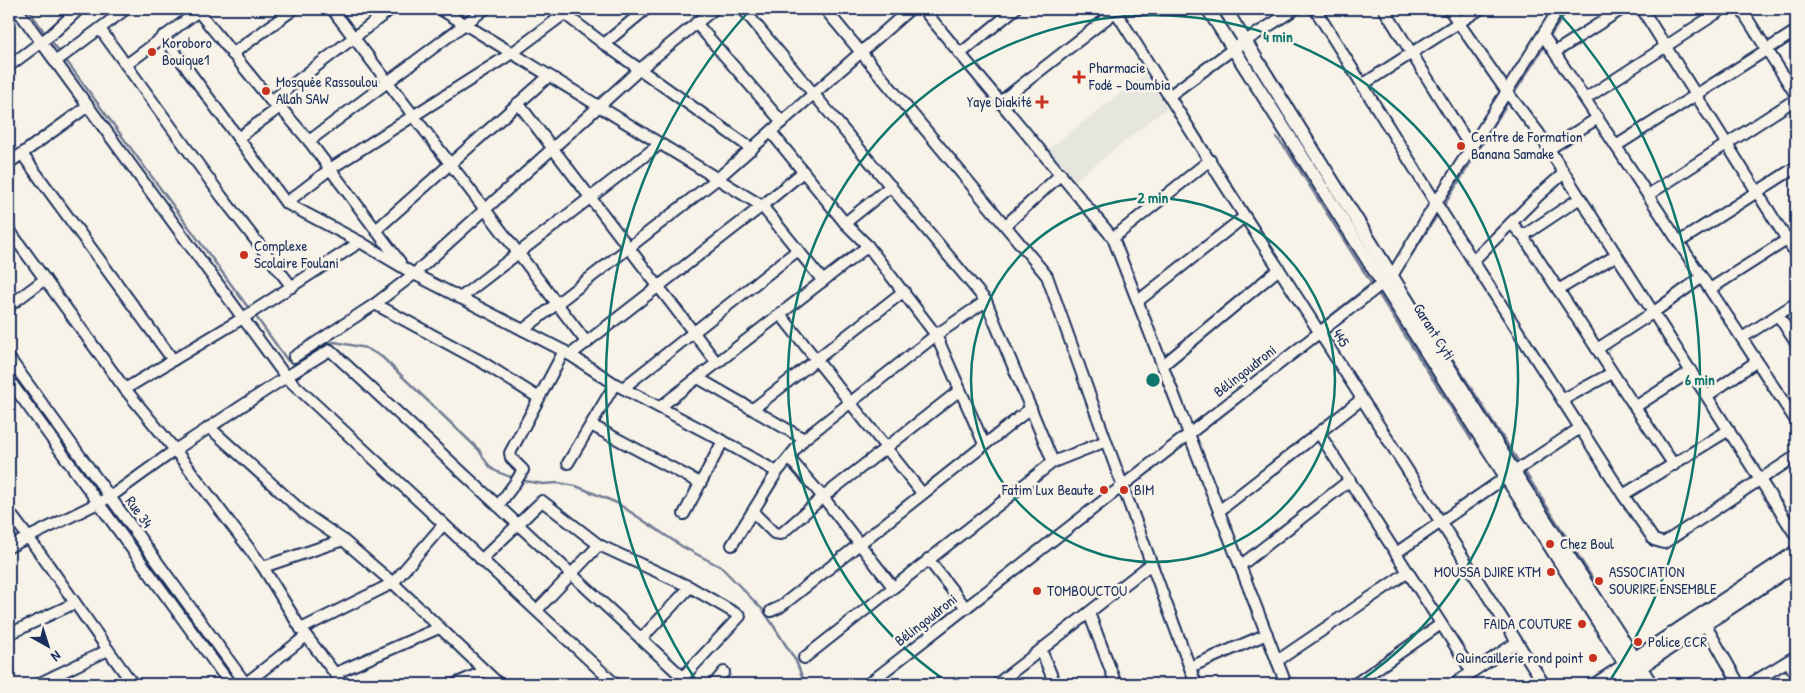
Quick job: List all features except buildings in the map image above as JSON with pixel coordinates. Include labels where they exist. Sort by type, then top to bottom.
[{"type":"main road","name":"Garant Cyti","points":[[1208,9],[1388,279]]},
{"type":"main road","name":"Garant Cyti","points":[[1225,9],[1388,279],[1510,475],[1634,666]]},
{"type":"main road","points":[[1615,684],[1634,666],[1796,552]]},
{"type":"main road","points":[[1596,684],[1634,666],[1705,624],[1796,564]]},
{"type":"main road","points":[[1634,666],[1638,684]]},
{"type":"main road","points":[[1634,666],[1651,684]]},
{"type":"street","points":[[16,9],[41,42],[60,58],[88,106],[245,317],[286,377],[616,684]]},
{"type":"street","points":[[9,66],[41,42],[79,9]]},
{"type":"street","points":[[60,58],[126,9]]},
{"type":"street","points":[[232,54],[294,9]]},
{"type":"street","points":[[332,9],[587,342]]},
{"type":"street","points":[[271,101],[391,9]]},
{"type":"street","points":[[440,9],[762,206],[822,281]]},
{"type":"street","points":[[308,141],[485,9]]},
{"type":"street","points":[[604,44],[646,9]]},
{"type":"street","points":[[294,357],[375,304],[414,274],[640,69],[714,9]]},
{"type":"street","points":[[744,9],[986,301],[1053,462]]},
{"type":"street","points":[[825,9],[1006,225],[1046,276],[1196,684]]},
{"type":"street","points":[[523,330],[718,179],[910,9]]},
{"type":"street","points":[[923,9],[1114,238],[1286,684]]},
{"type":"street","points":[[960,54],[1015,9]]},
{"type":"street","points":[[1169,96],[1233,48],[1295,9]]},
{"type":"street","points":[[1315,9],[1436,203],[1623,495],[1654,540],[1664,543],[1796,456]]},
{"type":"street","points":[[1384,9],[1471,148]]},
{"type":"street","points":[[1449,9],[1507,92],[1538,132],[1796,536]]},
{"type":"street","points":[[1362,84],[1480,9]]},
{"type":"street","name":"Bélingoudroni","points":[[868,684],[1388,279],[1559,9]]},
{"type":"street","points":[[1555,52],[1622,9]]},
{"type":"street","points":[[1642,9],[1757,192],[1792,237],[1796,254]]},
{"type":"street","points":[[1585,99],[1723,9]]},
{"type":"street","points":[[1741,9],[1796,95]]},
{"type":"street","points":[[126,65],[200,10],[232,54],[271,101],[280,107],[308,141],[404,266]]},
{"type":"street","points":[[286,203],[330,169],[512,53],[565,10],[604,44],[752,149]]},
{"type":"street","points":[[1000,102],[1114,10]]},
{"type":"street","name":"445","points":[[1114,10],[1544,684]]},
{"type":"street","points":[[696,23],[782,122]]},
{"type":"street","points":[[100,29],[222,197],[292,287]]},
{"type":"street","points":[[1616,146],[1796,31]]},
{"type":"street","points":[[1543,34],[1796,421]]},
{"type":"street","points":[[163,36],[286,203],[404,266],[414,274],[567,353],[619,386],[777,472]]},
{"type":"street","points":[[376,230],[548,76]]},
{"type":"street","points":[[1648,195],[1796,99]]},
{"type":"street","points":[[518,103],[717,363]]},
{"type":"street","points":[[9,163],[88,106]]},
{"type":"street","points":[[238,138],[280,107]]},
{"type":"street","points":[[1549,150],[1598,118]]},
{"type":"street","points":[[771,132],[845,223],[868,246],[936,335],[984,444]]},
{"type":"street","points":[[460,298],[660,144]]},
{"type":"street","points":[[22,154],[173,360]]},
{"type":"street","points":[[1114,238],[1210,160]]},
{"type":"street","points":[[1679,242],[1796,167]]},
{"type":"street","points":[[498,506],[522,470],[510,458],[510,453],[539,398],[567,353],[587,342],[803,172]]},
{"type":"street","points":[[1473,260],[1564,173]]},
{"type":"street","points":[[1006,225],[1060,174]]},
{"type":"street","points":[[845,223],[891,186]]},
{"type":"street","points":[[1523,236],[1580,198]]},
{"type":"street","points":[[1138,301],[1244,216]]},
{"type":"street","points":[[1511,223],[1523,236],[1674,465]]},
{"type":"street","points":[[9,230],[125,389],[175,450],[263,567],[303,633],[343,684]]},
{"type":"street","points":[[1710,289],[1792,237]]},
{"type":"street","points":[[125,389],[258,309],[360,242]]},
{"type":"street","points":[[660,408],[868,246]]},
{"type":"street","points":[[568,463],[591,425],[619,386],[694,332],[798,250]]},
{"type":"street","points":[[1558,290],[1617,255]]},
{"type":"street","points":[[1163,365],[1279,268]]},
{"type":"street","points":[[1597,349],[1654,312],[1702,277]]},
{"type":"street","points":[[9,306],[46,279]]},
{"type":"street","points":[[753,409],[904,291]]},
{"type":"street","points":[[732,545],[777,472],[790,459],[804,439],[936,335],[986,301]]},
{"type":"street","points":[[1742,338],[1796,303]]},
{"type":"street","points":[[375,304],[482,362],[539,398]]},
{"type":"street","points":[[780,314],[922,493]]},
{"type":"street","points":[[1778,315],[1796,343]]},
{"type":"street","points":[[9,546],[110,497],[209,427],[330,350],[517,525],[686,681],[740,616],[690,587],[599,545],[542,501],[517,525],[482,560]]},
{"type":"street","name":"Rue 34","points":[[9,358],[246,684]]},
{"type":"street","points":[[1707,396],[1757,361]]},
{"type":"street","points":[[1635,408],[1691,371]]},
{"type":"street","points":[[1562,400],[1612,373]]},
{"type":"street","points":[[698,378],[804,439]]},
{"type":"street","name":"Rue 34","points":[[9,380],[230,684]]},
{"type":"street","points":[[753,512],[774,532],[781,534],[823,497],[960,390]]},
{"type":"street","points":[[1219,511],[1362,399]]},
{"type":"street","points":[[771,611],[780,607],[1030,408]]},
{"type":"street","points":[[591,425],[700,483]]},
{"type":"street","points":[[209,427],[305,514],[343,540],[393,583],[438,628],[499,684]]},
{"type":"street","points":[[1396,553],[1580,428]]},
{"type":"street","points":[[1623,495],[1729,430]]},
{"type":"street","points":[[1319,433],[1472,672]]},
{"type":"street","points":[[804,658],[1053,462],[1106,441]]},
{"type":"street","points":[[684,514],[723,442]]},
{"type":"street","points":[[790,459],[823,497],[893,587]]},
{"type":"street","points":[[1240,566],[1350,480]]},
{"type":"street","points":[[9,512],[133,684]]},
{"type":"street","points":[[246,684],[303,633],[393,583],[444,525]]},
{"type":"street","points":[[263,567],[343,540]]},
{"type":"street","points":[[537,610],[599,545]]},
{"type":"street","points":[[928,559],[966,608]]},
{"type":"street","points":[[997,684],[1151,564]]},
{"type":"street","points":[[1277,661],[1408,572]]},
{"type":"street","points":[[641,639],[690,587]]},
{"type":"street","points":[[9,634],[75,603]]},
{"type":"street","points":[[1089,613],[1116,684]]},
{"type":"street","points":[[1355,684],[1441,624]]},
{"type":"street","points":[[1705,624],[1739,684]]},
{"type":"street","points":[[336,673],[438,628]]},
{"type":"street","points":[[1190,667],[1267,634]]},
{"type":"street","points":[[1454,684],[1517,642]]},
{"type":"street","points":[[38,684],[108,650]]},
{"type":"street","points":[[1041,650],[1055,684]]},
{"type":"street","points":[[1750,684],[1792,659],[1796,675]]},
{"type":"street","points":[[455,684],[485,671]]},
{"type":"street","points":[[714,684],[724,672]]},
{"type":"shaded area","points":[[1145,74],[1167,108],[1072,183],[1046,151]]},
{"type":"waterway","points":[[28,9],[45,33]]},
{"type":"waterway","points":[[1549,38],[1568,9]]},
{"type":"waterway","points":[[52,42],[62,55]]},
{"type":"waterway","points":[[1513,95],[1545,45]]},
{"type":"waterway","points":[[65,59],[250,310]]},
{"type":"waterway","points":[[1443,207],[1510,99]]},
{"type":"waterway","points":[[1276,137],[1287,150],[1373,286]]},
{"type":"waterway","points":[[1403,268],[1438,214]]},
{"type":"waterway","points":[[1384,252],[1392,264]]},
{"type":"waterway","points":[[1318,326],[1372,283]]},
{"type":"waterway","points":[[1376,290],[1471,439]]},
{"type":"waterway","points":[[1408,290],[1520,464]]},
{"type":"waterway","points":[[254,314],[288,361],[292,363],[335,342],[366,348],[382,357],[479,450]]},
{"type":"waterway","points":[[1309,334],[1314,330]]},
{"type":"waterway","points":[[479,450],[492,469],[514,478]]},
{"type":"waterway","points":[[1523,469],[1593,579]]},
{"type":"waterway","points":[[519,480],[576,486],[617,503],[683,547],[721,567],[764,611],[796,661],[805,684]]},
{"type":"place","name":"Koroboro Bouique1","points":[[152,52]]},
{"type":"place","name":"Pharmacie Fodé - Doumbia","points":[[1079,77]]},
{"type":"place","name":"Mosquée Rassoulou Allah SAW","points":[[266,91]]},
{"type":"place","name":"Yaye Diakité","points":[[1042,102]]},
{"type":"place","name":"Centre de Formation Banana Samake","points":[[1461,146]]},
{"type":"place","name":"Complexe Scolaire Foulani","points":[[244,255]]},
{"type":"place","name":"Fatim Lux Beaute","points":[[1104,490]]},
{"type":"place","name":"BIM","points":[[1124,490]]},
{"type":"place","name":"Chez Boul","points":[[1550,544]]},
{"type":"place","name":"MOUSSA DJIRE KTM","points":[[1551,572]]},
{"type":"place","name":"ASSOCIATION SOURIRE ENSEMBLE","points":[[1599,581]]},
{"type":"place","name":"TOMBOUCTOU","points":[[1037,591]]},
{"type":"place","name":"FAIDA COUTURE","points":[[1582,624]]},
{"type":"place","name":"Police CCR","points":[[1638,642]]},
{"type":"place","name":"Quincaillerie rond point","points":[[1593,658]]}]
